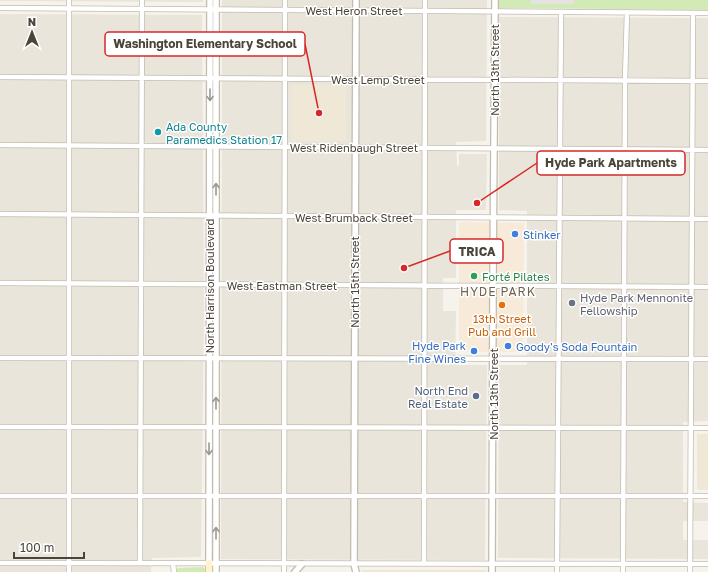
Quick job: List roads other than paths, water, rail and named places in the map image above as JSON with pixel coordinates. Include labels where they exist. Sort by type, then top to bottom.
[{"type":"main road","name":"North Harrison Boulevard","points":[[209,572],[212,564]]},
{"type":"street","points":[[69,0],[69,572]]},
{"type":"street","points":[[140,564],[142,0]]},
{"type":"street","name":"North Harrison Boulevard","points":[[210,0],[213,9],[216,78],[209,216],[209,496],[212,564],[216,572]]},
{"type":"street","name":"North Harrison Boulevard","points":[[212,564],[216,496],[216,216],[210,78],[213,9],[216,0]]},
{"type":"street","points":[[284,572],[285,0]]},
{"type":"street","name":"North 15th Street","points":[[352,572],[354,564],[356,0]]},
{"type":"street","points":[[424,564],[425,0]]},
{"type":"street","name":"North 13th Street","points":[[492,572],[492,286],[495,0]]},
{"type":"street","name":"West Heron Street","points":[[0,8],[708,13]]},
{"type":"street","points":[[557,572],[560,12]]},
{"type":"street","points":[[623,572],[625,81],[627,12]]},
{"type":"street","points":[[690,572],[691,150],[693,12]]},
{"type":"street","name":"West Lemp Street","points":[[0,77],[708,81]]},
{"type":"street","name":"West Ridenbaugh Street","points":[[0,145],[708,150]]},
{"type":"street","name":"West Brumback Street","points":[[0,214],[708,219]]},
{"type":"street","name":"West Eastman Street","points":[[0,283],[708,287]]},
{"type":"street","points":[[0,358],[708,359]]},
{"type":"street","points":[[0,427],[708,428]]},
{"type":"street","points":[[0,496],[708,496]]},
{"type":"street","points":[[0,563],[708,564]]},
{"type":"street","points":[[173,564],[174,572]]},
{"type":"street","points":[[295,572],[302,564]]},
{"type":"street","name":"North 15th Street","points":[[354,564],[356,572]]},
{"type":"place","name":"Washington Elementary School","points":[[319,113]]},
{"type":"place","name":"Ada County Paramedics Station 17","points":[[158,132]]},
{"type":"place","name":"Hyde Park Apartments","points":[[477,203]]},
{"type":"place","name":"Stinker","points":[[515,234]]},
{"type":"place","name":"TRICA","points":[[404,268]]},
{"type":"place","name":"Forté Pilates","points":[[474,276]]},
{"type":"place","name":"Hyde Park Mennonite Fellowship","points":[[572,303]]},
{"type":"place","name":"13th Street Pub and Grill","points":[[502,305]]},
{"type":"place","name":"Goody's Soda Fountain","points":[[508,346]]},
{"type":"place","name":"Hyde Park Fine Wines","points":[[474,351]]},
{"type":"place","name":"North End Real Estate","points":[[476,396]]},
{"type":"district","name":"HYDE PARK","points":[[498,291]]}]
